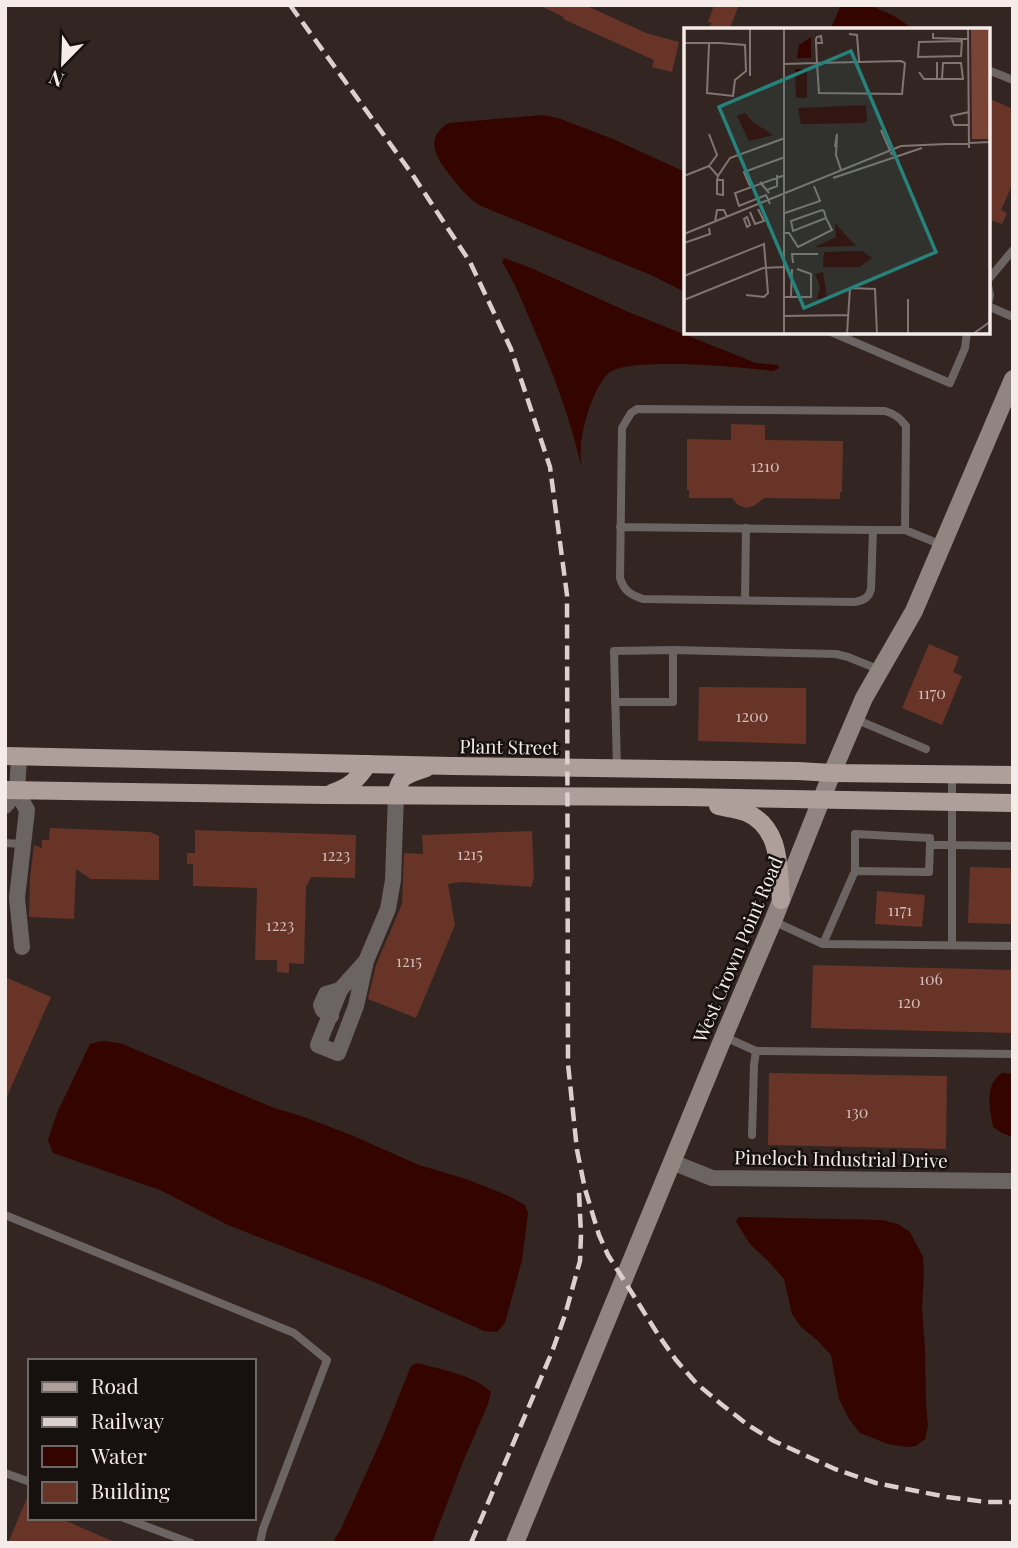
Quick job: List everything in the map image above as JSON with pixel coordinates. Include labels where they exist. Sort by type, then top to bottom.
[{"type":"main road","name":"Plant Street","points":[[12,757],[1013,775]]},
{"type":"main road","points":[[326,795],[346,788],[358,779],[368,764]]},
{"type":"main road","points":[[396,795],[398,783],[405,776],[433,765]]},
{"type":"main road","points":[[11,791],[1013,803]]},
{"type":"main road","points":[[684,797],[746,813],[767,828],[777,852],[781,901]]},
{"type":"street","name":"West Crown Point Road","points":[[515,1543],[855,719],[864,698],[914,611],[1013,379]]},
{"type":"street","points":[[5,807],[11,791],[12,757]]},
{"type":"street","points":[[11,791],[27,810],[23,844],[12,884],[17,898],[22,947]]},
{"type":"street","points":[[366,961],[340,990],[318,1045],[338,1054],[356,1006],[366,961],[388,909],[393,880],[396,795]]},
{"type":"street","name":"Pineloch Industrial Drive","points":[[672,1162],[712,1178],[1013,1181]]},
{"type":"lane","points":[[990,71],[1013,80]]},
{"type":"lane","points":[[990,278],[1013,250]]},
{"type":"lane","points":[[990,307],[1013,317]]},
{"type":"lane","points":[[836,334],[950,383],[965,348],[967,334]]},
{"type":"lane","points":[[873,530],[871,589],[864,600],[855,602],[635,596],[626,591],[620,578],[622,428],[631,413],[648,408],[885,411],[894,414],[906,426],[905,530]]},
{"type":"lane","points":[[620,527],[905,530],[942,545]]},
{"type":"lane","points":[[745,600],[746,528]]},
{"type":"lane","points":[[615,702],[673,702],[673,650]]},
{"type":"lane","points":[[617,769],[614,651],[836,654],[880,670]]},
{"type":"lane","points":[[855,719],[926,749]]},
{"type":"lane","points":[[952,774],[952,944]]},
{"type":"lane","points":[[823,944],[855,871],[855,834],[930,838],[929,872],[855,871]]},
{"type":"lane","points":[[5,843],[23,844]]},
{"type":"lane","points":[[930,845],[1013,846]]},
{"type":"lane","points":[[773,921],[823,944],[1013,946]]},
{"type":"lane","points":[[331,1016],[349,1021]]},
{"type":"lane","points":[[724,1036],[756,1051],[1013,1054]]},
{"type":"lane","points":[[752,1135],[756,1051]]},
{"type":"lane","points":[[5,1215],[294,1334],[327,1360],[260,1543]]},
{"type":"lane","points":[[5,1473],[28,1481]]},
{"type":"lane","points":[[129,1520],[191,1543]]},
{"type":"water","points":[[841,5],[862,5],[877,8],[898,18],[910,28],[831,28]]},
{"type":"water","points":[[543,115],[558,118],[613,139],[684,172],[684,292],[651,275],[481,206],[456,183],[435,151],[436,136],[449,123]]},
{"type":"water","points":[[504,258],[756,363],[778,365],[779,368],[773,371],[663,364],[622,367],[610,372],[599,386],[586,418],[581,450],[582,469],[553,375],[518,291],[502,262]]},
{"type":"water","points":[[102,1041],[120,1043],[274,1108],[351,1135],[419,1165],[466,1179],[525,1205],[528,1213],[522,1260],[505,1323],[497,1332],[484,1331],[379,1284],[228,1225],[160,1190],[53,1153],[48,1140],[57,1113],[90,1044]]},
{"type":"water","points":[[1002,1073],[1013,1074],[1013,1137],[993,1127],[990,1090]]},
{"type":"water","points":[[739,1217],[882,1220],[898,1224],[910,1232],[923,1257],[922,1308],[928,1426],[925,1439],[916,1446],[906,1447],[888,1444],[860,1433],[839,1399],[831,1355],[801,1327],[792,1314],[784,1279],[750,1244],[736,1222]]},
{"type":"water","points":[[418,1363],[466,1377],[491,1392],[432,1543],[334,1543],[383,1436],[411,1366]]},
{"type":"building","points":[[538,5],[585,5],[646,33],[679,42],[672,72],[652,67],[654,60]]},
{"type":"building","points":[[714,5],[739,5],[730,28],[708,28],[712,23],[708,22]]},
{"type":"building","points":[[990,99],[1013,109],[1013,183],[1001,210],[1007,213],[1002,224],[990,220]]},
{"type":"building","points":[[731,424],[765,425],[765,440],[843,441],[840,499],[764,498],[754,506],[746,508],[738,505],[732,498],[689,498],[687,439],[731,440]]},
{"type":"building","points":[[929,644],[959,657],[953,672],[962,676],[942,725],[902,708]]},
{"type":"building","points":[[699,687],[806,688],[806,744],[698,741]]},
{"type":"building","points":[[50,828],[150,832],[159,836],[159,880],[91,879],[76,869],[74,919],[29,917],[34,845],[42,848],[42,840],[49,840]]},
{"type":"building","points":[[195,830],[356,835],[355,878],[311,877],[306,887],[304,964],[289,963],[289,973],[277,972],[277,960],[255,960],[257,888],[193,886],[193,864],[187,864],[187,853],[195,853]]},
{"type":"building","points":[[532,831],[534,878],[531,887],[461,882],[448,884],[455,925],[416,1018],[368,999],[376,965],[402,904],[404,853],[423,854],[422,835]]},
{"type":"building","points":[[970,867],[1013,868],[1013,924],[968,923]]},
{"type":"building","points":[[877,891],[925,895],[922,927],[875,924]]},
{"type":"building","points":[[813,965],[1013,970],[1013,1033],[811,1028]]},
{"type":"building","points":[[5,977],[51,997],[5,1101]]},
{"type":"building","points":[[769,1073],[947,1076],[946,1149],[768,1145]]},
{"type":"building","points":[[28,1496],[28,1520],[64,1520],[117,1543],[8,1543]]},
{"type":"railway","points":[[290,5],[412,174],[470,262],[511,349],[550,467],[567,595],[568,1064],[577,1150],[585,1189],[608,1255],[659,1336],[697,1384],[748,1425],[774,1441],[835,1469],[876,1483],[947,1497],[1013,1502]]},
{"type":"railway","points":[[471,1543],[565,1315],[580,1261],[579,1192]]}]
